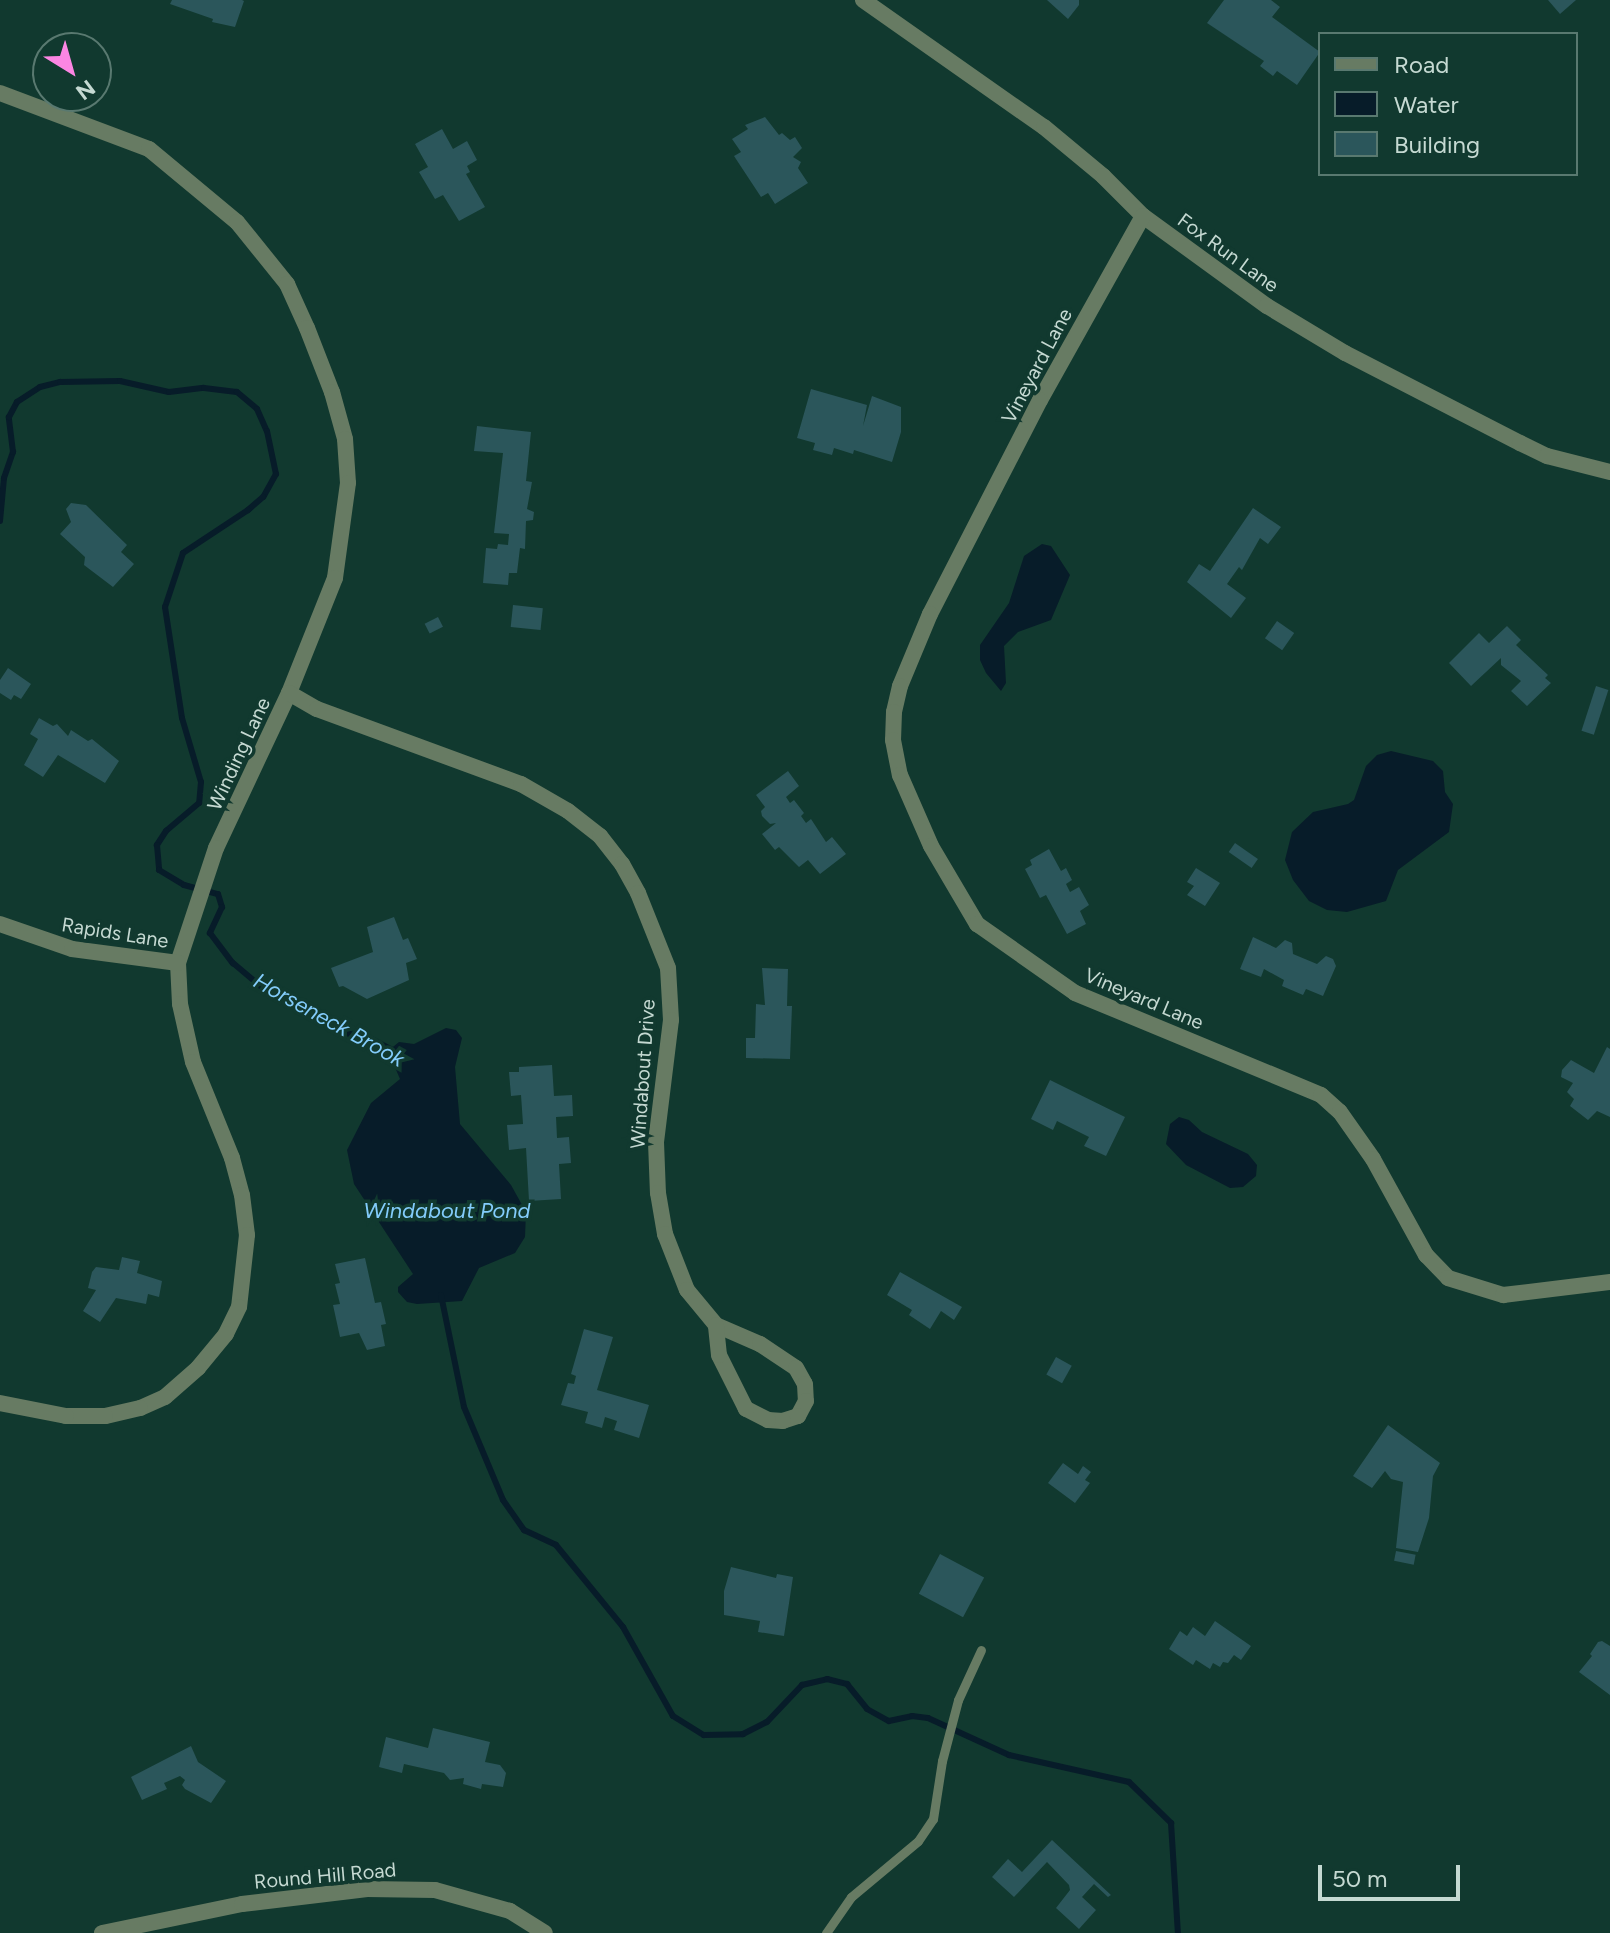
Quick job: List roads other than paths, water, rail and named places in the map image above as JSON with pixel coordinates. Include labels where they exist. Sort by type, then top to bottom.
[{"type":"street","name":"Fox Run Lane","points":[[863,0],[1057,137],[1143,216],[1267,306],[1345,353],[1547,456],[1610,472]]},
{"type":"street","name":"Winding Lane","points":[[0,93],[149,149],[237,222],[287,284],[332,392],[345,439],[348,483],[335,578],[289,693],[209,868],[178,963],[180,1004],[193,1062],[232,1158],[242,1195],[247,1235],[239,1307],[226,1334],[198,1368],[165,1397],[140,1408],[105,1416],[66,1416],[0,1403]]},
{"type":"street","name":"Vineyard Lane","points":[[1143,216],[1033,413],[930,614],[900,686],[894,712],[893,740],[900,775],[931,846],[977,924],[1075,993],[1321,1095],[1340,1112],[1373,1159],[1426,1255],[1448,1278],[1503,1295],[1610,1282]]},
{"type":"street","name":"Windabout Drive","points":[[289,693],[317,709],[521,784],[568,811],[600,836],[622,864],[638,893],[668,968],[671,1020],[656,1142],[658,1193],[665,1234],[687,1290],[716,1325],[760,1344],[796,1368],[805,1384],[806,1401],[798,1416],[783,1421],[768,1420],[746,1409],[719,1355],[716,1325]]},
{"type":"street","name":"Rapids Lane","points":[[0,924],[72,949],[178,963]]},
{"type":"street","name":"Round Hill Road","points":[[102,1933],[242,1904],[367,1889],[435,1890],[510,1911],[545,1933]]},
{"type":"lane","points":[[826,1933],[851,1897],[918,1841],[933,1819],[954,1717],[981,1650]]},
{"type":"water","points":[[1042,544],[1051,546],[1070,575],[1051,620],[1018,632],[1004,646],[1006,683],[1001,691],[980,660],[980,645],[1009,603],[1024,556]]},
{"type":"water","points":[[1391,751],[1433,761],[1443,771],[1445,792],[1453,804],[1449,832],[1398,870],[1386,901],[1347,912],[1327,910],[1309,901],[1293,880],[1285,860],[1292,832],[1313,812],[1354,800],[1366,766],[1377,755]]},
{"type":"water","name":"Windabout Pond","points":[[446,1028],[456,1030],[462,1038],[455,1067],[460,1124],[511,1185],[526,1212],[525,1237],[515,1253],[479,1268],[462,1301],[417,1304],[407,1302],[398,1292],[398,1287],[413,1274],[354,1184],[347,1150],[371,1103],[400,1079],[388,1051],[399,1042],[414,1044]]},
{"type":"water","points":[[1179,1117],[1248,1154],[1257,1165],[1256,1176],[1243,1187],[1230,1188],[1186,1165],[1166,1144],[1170,1124]]},
{"type":"waterway","name":"Horseneck Brook","points":[[0,521],[4,478],[13,452],[9,417],[17,402],[40,387],[60,382],[120,381],[169,392],[204,388],[237,392],[257,409],[267,431],[276,474],[263,497],[248,510],[183,553],[165,607],[182,718],[201,782],[199,803],[166,831],[157,845],[159,870],[184,885],[218,894],[222,907],[210,933],[233,963],[264,989],[342,1032],[371,1039],[397,1052]]},
{"type":"waterway","name":"Horseneck Brook","points":[[441,1295],[464,1407],[503,1500],[524,1530],[556,1545],[623,1627],[673,1716],[704,1735],[743,1734],[767,1722],[802,1685],[827,1679],[847,1684],[867,1709],[889,1721],[912,1716],[928,1718],[1009,1755],[1129,1782],[1171,1823],[1178,1933]]}]
